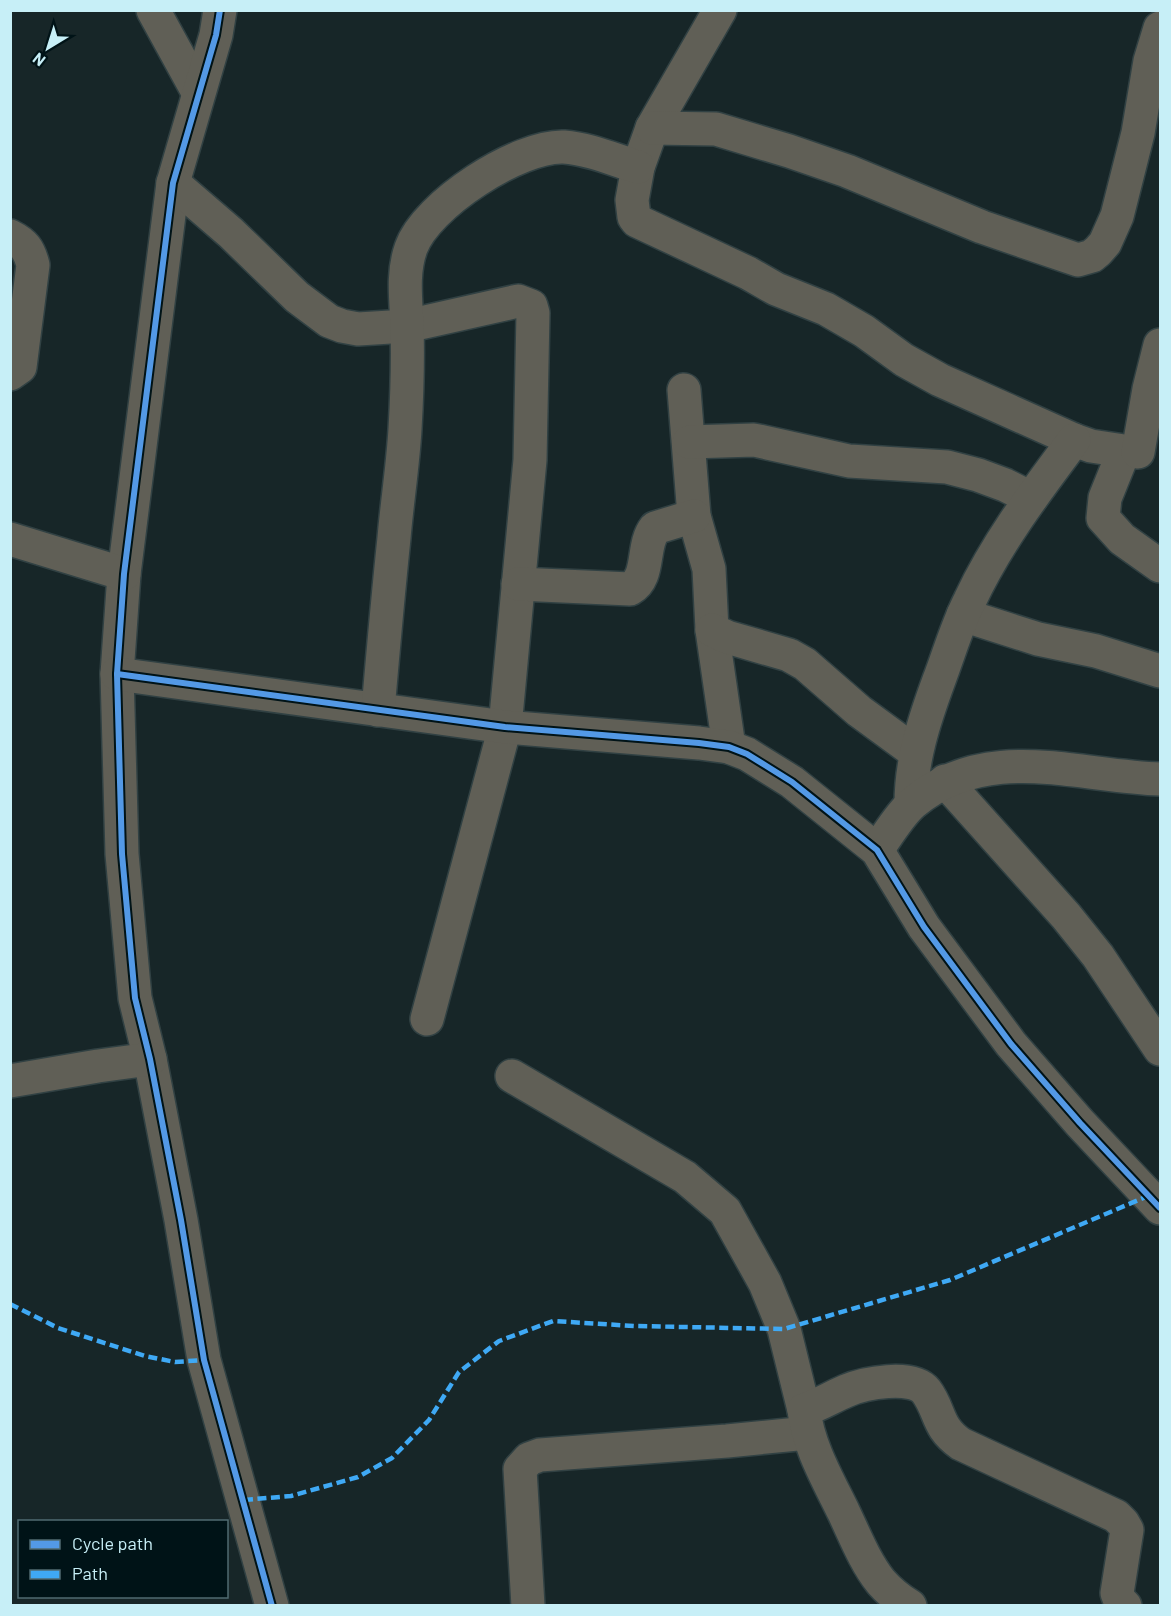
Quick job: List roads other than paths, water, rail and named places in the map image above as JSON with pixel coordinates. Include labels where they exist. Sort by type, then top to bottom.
[{"type":"street","points":[[153,10],[198,92]]},
{"type":"street","points":[[220,10],[216,35],[173,183],[123,574],[117,674],[123,865],[135,998],[150,1059],[181,1220],[204,1360],[272,1605]]},
{"type":"street","points":[[720,10],[652,128],[638,167],[632,200],[634,217],[641,224],[748,273],[776,289],[826,309],[864,331],[918,368],[1074,440],[1091,446],[1141,453]]},
{"type":"street","points":[[652,128],[716,129],[740,135],[847,171],[982,227],[1078,260],[1084,259],[1092,256],[1105,243],[1117,216],[1138,133],[1150,61],[1161,28]]},
{"type":"street","points":[[378,710],[405,430],[407,326],[405,296],[407,262],[411,247],[432,216],[459,192],[531,152],[563,147],[585,150],[638,167]]},
{"type":"street","points":[[173,183],[231,233],[297,297],[329,321],[358,329],[407,326],[518,301],[531,306],[533,313],[530,460],[505,727],[427,1018]]},
{"type":"street","points":[[10,236],[24,243],[33,265],[20,367],[10,374]]},
{"type":"street","points":[[1161,345],[1149,389],[1141,453],[1105,498],[1103,518],[1122,539],[1161,566]]},
{"type":"street","points":[[684,390],[694,516],[709,569],[712,630],[729,747]]},
{"type":"street","points":[[689,442],[754,440],[849,461],[947,467],[978,475],[1031,498]]},
{"type":"street","points":[[911,804],[911,780],[915,752],[963,615],[984,573],[1031,498],[1074,440]]},
{"type":"street","points":[[518,584],[630,589],[642,576],[649,539],[655,528],[694,516]]},
{"type":"street","points":[[10,539],[123,574]]},
{"type":"street","points":[[963,615],[1038,639],[1159,667]]},
{"type":"street","points":[[712,630],[727,637],[789,655],[805,664],[859,711],[915,752]]},
{"type":"street","points":[[117,674],[505,727],[699,743],[729,747],[747,754],[792,782],[877,850],[924,927],[1011,1044],[1080,1123],[1160,1207]]},
{"type":"street","points":[[877,850],[911,804],[945,781],[979,769],[998,766],[1048,767],[1161,779]]},
{"type":"street","points":[[945,781],[1066,916],[1098,956],[1161,1049]]},
{"type":"street","points":[[10,1081],[150,1059]]},
{"type":"street","points":[[512,1076],[685,1177],[725,1211],[765,1283],[784,1329],[806,1421],[865,1557],[882,1583],[901,1604]]},
{"type":"street","points":[[528,1605],[520,1469],[529,1459],[540,1455],[727,1442],[806,1421],[818,1406],[848,1390],[875,1383],[908,1381],[918,1384],[926,1391],[949,1436],[961,1444],[1116,1515],[1127,1530],[1117,1593],[1120,1601],[1125,1605]]}]
